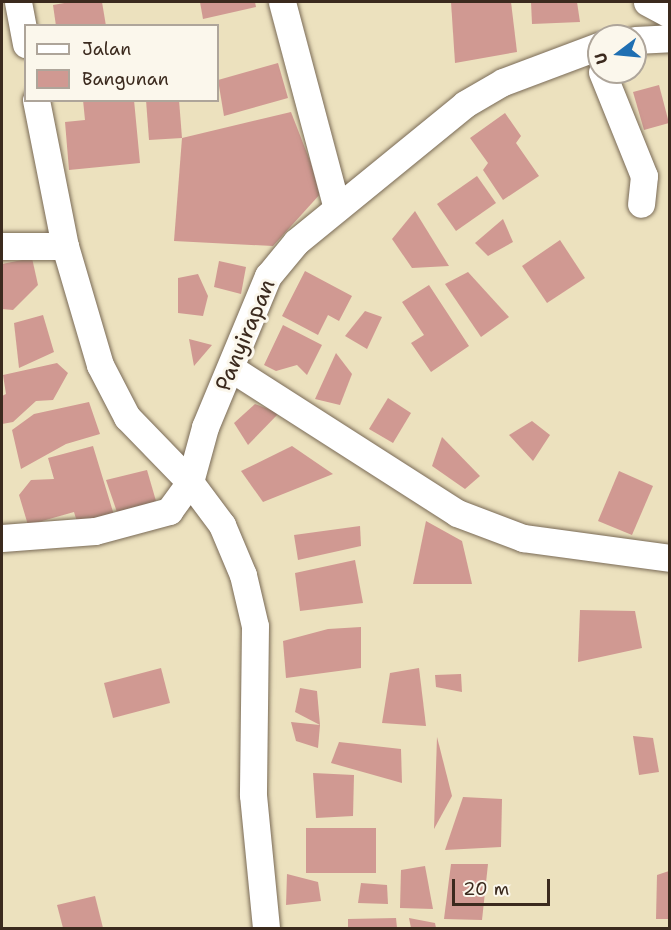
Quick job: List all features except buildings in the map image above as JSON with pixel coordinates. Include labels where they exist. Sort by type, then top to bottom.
[{"type":"street","points":[[18,2],[24,34]]},
{"type":"street","points":[[282,2],[336,208]]},
{"type":"street","points":[[647,2],[669,15]]},
{"type":"street","points":[[647,39],[669,38]]},
{"type":"street","name":"Panyirapan","points":[[2,538],[95,531],[148,519],[174,506],[190,482],[206,427],[232,369],[268,276],[296,242],[465,104],[502,82],[587,61]]},
{"type":"street","points":[[608,84],[644,176],[641,204]]},
{"type":"street","points":[[36,102],[65,246],[100,365],[127,417],[190,482],[222,525],[243,575],[255,626],[254,795],[266,928]]},
{"type":"street","points":[[2,246],[65,246]]},
{"type":"street","points":[[232,369],[457,513],[524,538],[669,558]]}]
